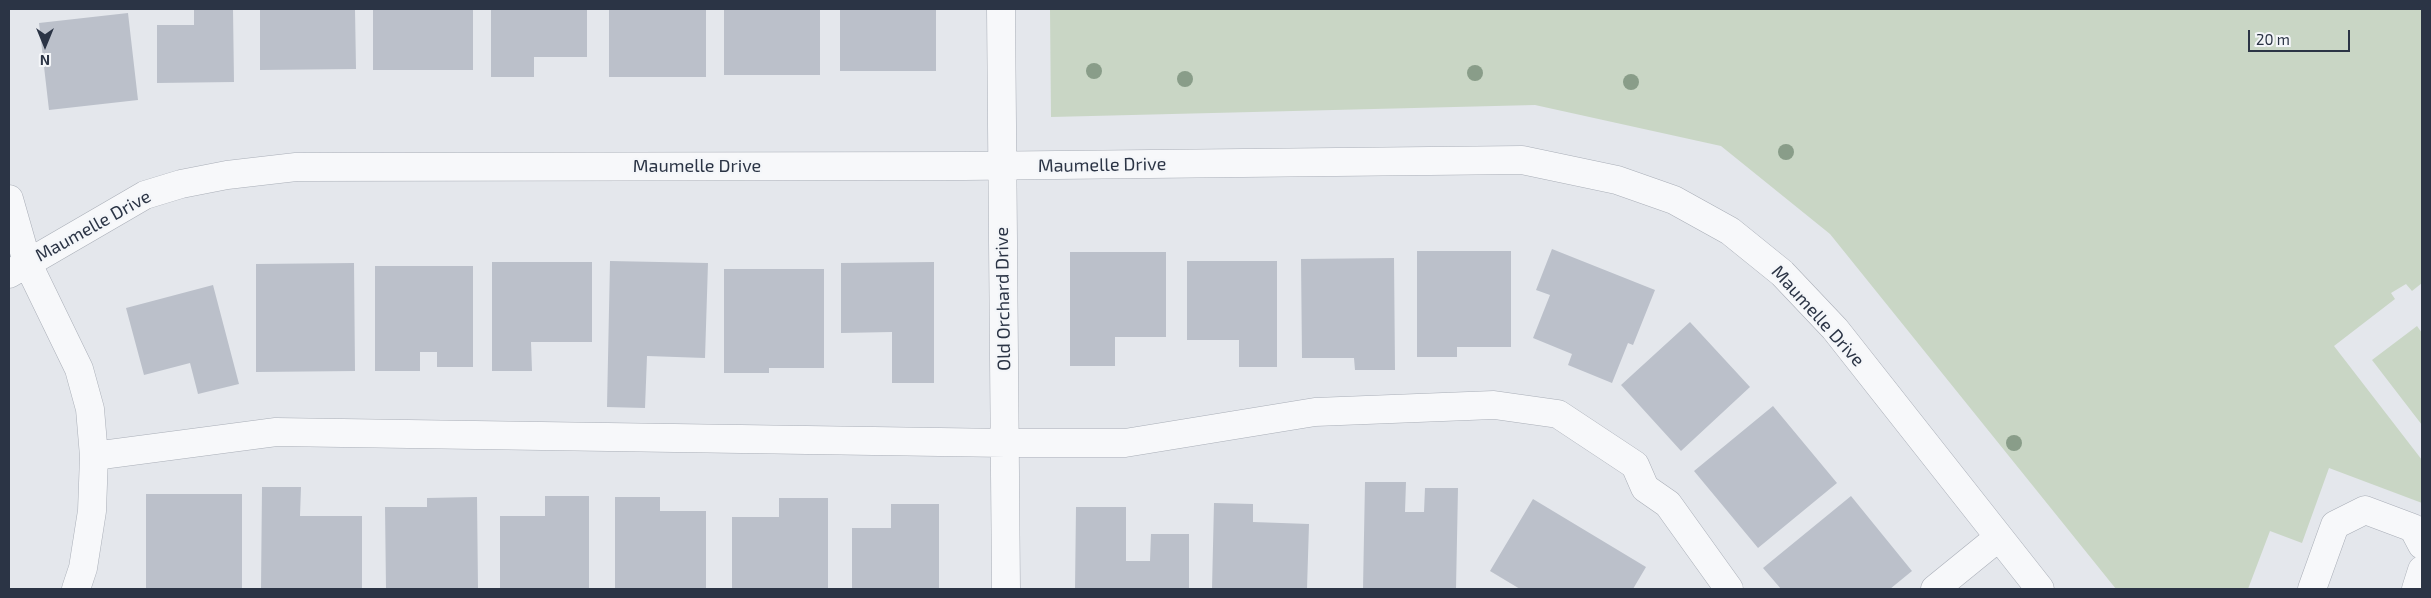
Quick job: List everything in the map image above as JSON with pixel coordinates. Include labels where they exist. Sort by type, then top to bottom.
[{"type":"street","name":"Old Orchard Drive","points":[[1001,9],[1006,589]]},
{"type":"street","name":"Maumelle Drive","points":[[18,268],[145,195],[181,184],[227,175],[296,167],[1002,166],[1522,160],[1617,180],[1674,200],[1730,231],[1782,273],[1835,329],[2040,589]]},
{"type":"street","points":[[9,199],[18,268],[79,369],[90,409],[94,456],[92,511],[83,568],[76,589]]},
{"type":"street","points":[[94,456],[276,432],[1006,443],[1125,443],[1315,412],[1494,405],[1558,414],[1635,465],[1645,488],[1668,504],[1729,589]]},
{"type":"street","points":[[2312,589],[2335,525],[2365,510],[2414,528],[2422,545]]},
{"type":"street","points":[[1936,589],[1999,537]]},
{"type":"street","points":[[2416,589],[2422,570]]},
{"type":"green space","points":[[1050,9],[2422,9],[2422,283],[2412,291],[2406,284],[2391,293],[2395,299],[2334,346],[2422,460],[2422,503],[2329,468],[2302,543],[2270,531],[2248,589],[2116,589],[1830,234],[1721,146],[1535,105],[1051,117]]},
{"type":"green space","points":[[2417,326],[2422,333],[2422,425],[2372,360]]},
{"type":"building","points":[[194,9],[233,9],[234,82],[157,83],[157,25],[194,25]]},
{"type":"building","points":[[260,9],[355,9],[356,69],[260,70]]},
{"type":"building","points":[[373,9],[473,9],[473,70],[373,70]]},
{"type":"building","points":[[491,9],[587,9],[587,57],[534,57],[534,77],[491,77]]},
{"type":"building","points":[[609,9],[706,9],[706,77],[609,77]]},
{"type":"building","points":[[724,9],[820,9],[820,75],[724,75]]},
{"type":"building","points":[[840,9],[936,9],[936,71],[840,71]]},
{"type":"building","points":[[128,13],[138,100],[49,110],[39,23]]},
{"type":"building","points":[[1552,249],[1655,290],[1633,345],[1628,343],[1612,383],[1568,365],[1572,354],[1533,338],[1550,295],[1536,290]]},
{"type":"building","points":[[1417,251],[1511,251],[1511,347],[1457,347],[1457,357],[1417,357]]},
{"type":"building","points":[[1070,252],[1166,252],[1166,337],[1115,337],[1115,366],[1070,366]]},
{"type":"building","points":[[1394,258],[1395,370],[1355,370],[1354,358],[1302,358],[1301,259]]},
{"type":"building","points":[[610,261],[708,263],[705,358],[647,356],[645,408],[607,407]]},
{"type":"building","points":[[1187,261],[1277,261],[1277,367],[1239,367],[1239,340],[1187,340]]},
{"type":"building","points":[[492,262],[592,262],[592,342],[531,342],[532,371],[492,371]]},
{"type":"building","points":[[934,262],[934,383],[892,383],[892,332],[841,333],[841,263]]},
{"type":"building","points":[[354,263],[355,371],[256,372],[256,264]]},
{"type":"building","points":[[375,266],[473,266],[473,367],[437,367],[437,352],[420,352],[420,371],[375,371]]},
{"type":"building","points":[[724,269],[824,269],[824,368],[769,368],[769,373],[724,373]]},
{"type":"building","points":[[213,285],[239,384],[198,394],[190,363],[144,375],[126,308]]},
{"type":"building","points":[[1690,322],[1750,387],[1681,451],[1621,385]]},
{"type":"building","points":[[1773,406],[1837,483],[1758,548],[1694,471]]},
{"type":"building","points":[[1365,482],[1406,482],[1405,512],[1424,512],[1425,488],[1458,488],[1456,589],[1363,589]]},
{"type":"building","points":[[262,487],[301,487],[300,516],[362,516],[362,589],[261,589]]},
{"type":"building","points":[[146,494],[242,494],[242,589],[146,589]]},
{"type":"building","points":[[545,496],[589,496],[589,589],[500,589],[500,516],[545,516]]},
{"type":"building","points":[[1851,496],[1912,571],[1890,589],[1781,589],[1763,568]]},
{"type":"building","points":[[477,497],[478,589],[386,589],[385,507],[427,507],[427,498]]},
{"type":"building","points":[[615,497],[660,497],[660,511],[706,511],[706,589],[615,589]]},
{"type":"building","points":[[779,498],[828,498],[828,589],[732,589],[732,517],[779,517]]},
{"type":"building","points":[[1533,499],[1646,567],[1633,589],[1520,589],[1490,571]]},
{"type":"building","points":[[1214,503],[1253,504],[1253,522],[1309,524],[1307,589],[1212,589]]},
{"type":"building","points":[[891,504],[939,504],[939,589],[852,589],[852,528],[891,528]]},
{"type":"building","points":[[1076,507],[1126,507],[1126,561],[1150,561],[1151,534],[1189,534],[1189,589],[1075,589]]}]
